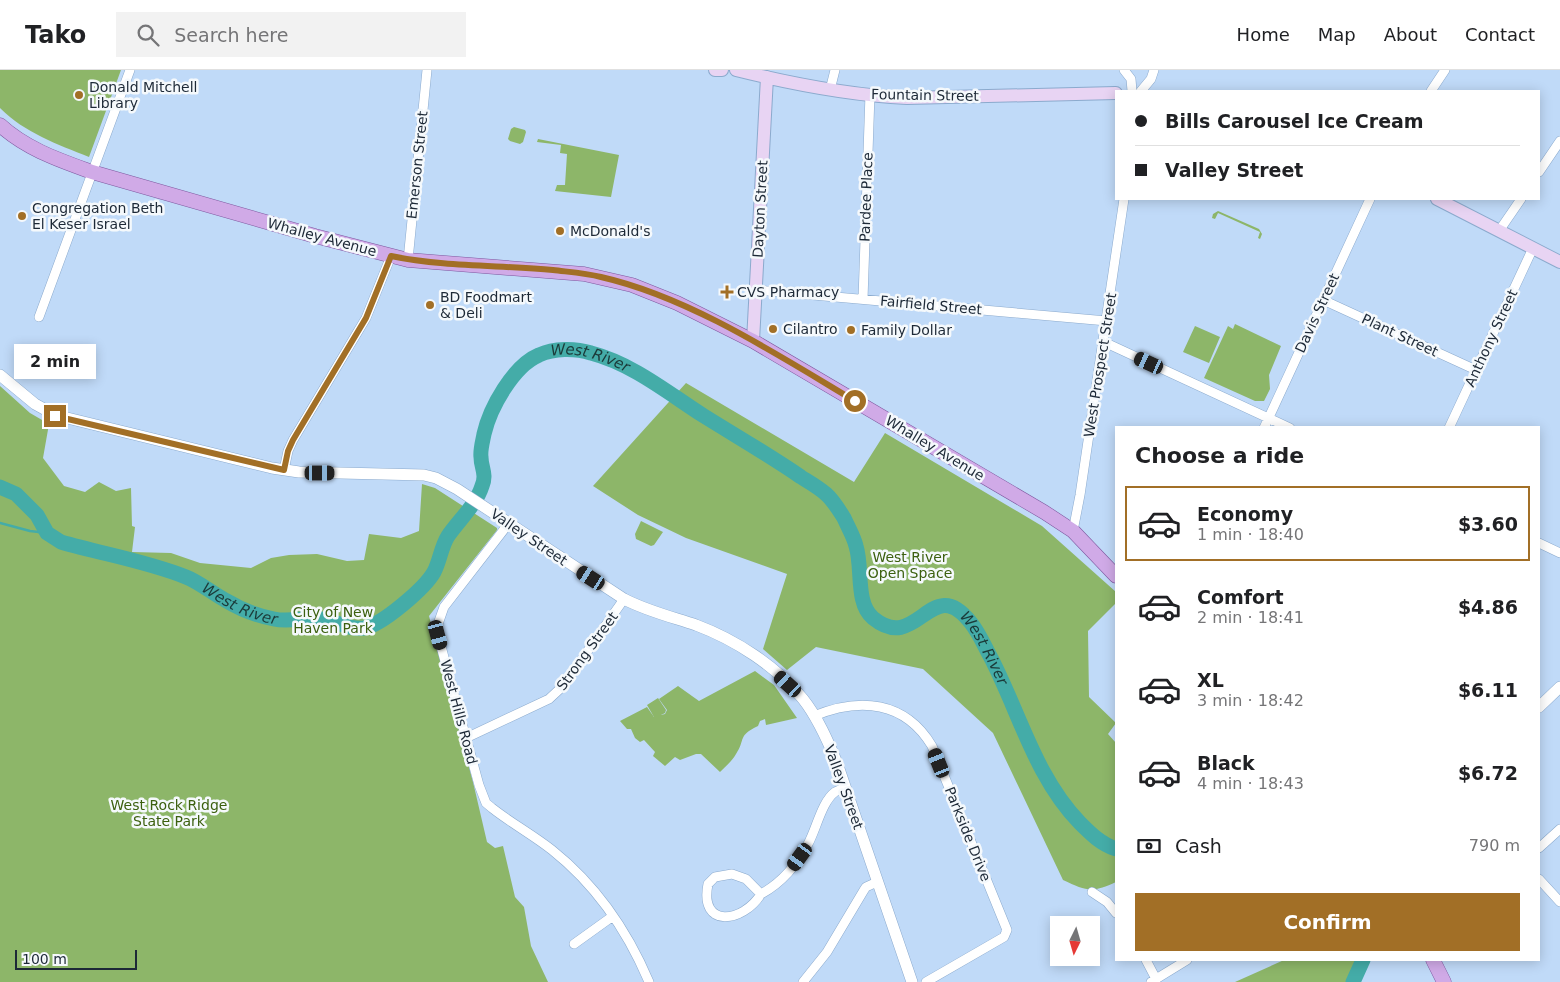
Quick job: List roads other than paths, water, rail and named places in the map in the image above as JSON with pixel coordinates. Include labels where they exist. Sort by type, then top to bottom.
[{"type":"main road","points":[[715,70],[722,70]]},
{"type":"main road","name":"Fountain Street","points":[[736,70],[830,90],[907,98],[1115,93]]},
{"type":"main road","name":"Dayton Street","points":[[753,341],[767,78]]},
{"type":"main road","name":"Whalley Avenue","points":[[0,125],[32,148],[92,172],[391,256],[408,260],[532,268],[600,276],[632,285],[677,303],[753,341],[1044,512],[1072,531],[1115,575]]},
{"type":"main road","points":[[1439,200],[1560,262]]},
{"type":"main road","points":[[1434,961],[1444,982]]},
{"type":"street","points":[[39,317],[130,70]]},
{"type":"street","name":"Emerson Street","points":[[408,260],[427,70]]},
{"type":"street","points":[[830,90],[835,70]]},
{"type":"street","points":[[1124,70],[1131,79],[1132,90]]},
{"type":"street","points":[[1142,90],[1151,79],[1154,70]]},
{"type":"street","points":[[1432,90],[1445,70]]},
{"type":"street","name":"Pardee Place","points":[[863,299],[870,94]]},
{"type":"street","points":[[1540,171],[1560,141]]},
{"type":"street","name":"West Prospect Street","points":[[1072,531],[1080,495],[1104,342],[1124,200]]},
{"type":"street","name":"Davis Street","points":[[1265,426],[1370,200]]},
{"type":"street","points":[[1499,231],[1520,200]]},
{"type":"street","name":"Anthony Street","points":[[1450,426],[1533,248]]},
{"type":"street","points":[[284,470],[288,451],[293,440],[366,318],[391,256]]},
{"type":"street","name":"Fairfield Street","points":[[756,290],[1106,321]]},
{"type":"street","name":"Plant Street","points":[[1323,300],[1476,370]]},
{"type":"street","points":[[1104,342],[1286,426]]},
{"type":"street","name":"Valley Street","points":[[0,375],[35,404],[55,416],[284,470],[320,473],[418,475],[436,478],[457,489],[624,599],[642,608],[697,626],[731,640],[774,671],[802,698],[814,716],[829,745],[846,788],[912,982]]},
{"type":"street","name":"West Hills Road","points":[[509,523],[444,607],[438,624],[438,635],[486,803],[568,863],[586,881],[613,916]]},
{"type":"street","points":[[1540,543],[1560,553]]},
{"type":"street","name":"Strong Street","points":[[466,738],[549,699],[555,694],[563,686],[624,599]]},
{"type":"street","points":[[1540,706],[1560,687]]},
{"type":"street","name":"Parkside Drive","points":[[814,716],[849,706],[882,707],[903,715],[915,723],[926,735],[932,746],[1007,930],[1004,938],[926,982]]},
{"type":"street","points":[[762,894],[746,878],[724,874],[715,877],[708,884],[707,902],[711,911],[717,916],[733,917],[752,907],[762,894],[779,884],[788,874],[809,843],[829,798],[835,792],[846,788]]},
{"type":"street","points":[[1540,847],[1560,829]]},
{"type":"street","points":[[1540,880],[1560,902]]},
{"type":"street","points":[[802,982],[827,952],[866,887],[877,882]]},
{"type":"street","points":[[1092,892],[1107,902],[1115,912]]},
{"type":"street","points":[[574,944],[613,916],[631,944],[649,982]]},
{"type":"street","points":[[1146,961],[1153,980],[1185,961]]},
{"type":"waterway","name":"West River","points":[[0,487],[16,494],[37,515],[47,533],[61,542],[171,571],[196,582],[249,612],[262,616],[281,620],[314,618],[350,627],[364,628],[392,613],[422,587],[434,572],[448,536],[472,506],[479,493],[484,478],[481,448],[487,424],[497,400],[520,368],[529,360],[539,355],[558,350],[578,350],[591,353],[621,364],[650,380],[829,496],[844,518],[854,539],[858,555],[860,585],[864,604],[867,612],[873,618],[888,627],[902,627],[934,608],[945,605],[957,609],[971,623],[981,639],[1039,764],[1064,805],[1092,835],[1115,849]]},
{"type":"waterway","points":[[0,523],[30,531],[47,533]]},
{"type":"waterway","name":"West River","points":[[1353,982],[1363,961]]},
{"type":"place","name":"Donald Mitchell Library","points":[[79,95]]},
{"type":"place","name":"Congregation Beth El Keser Israel","points":[[22,216]]},
{"type":"place","name":"McDonald's","points":[[560,231]]},
{"type":"place","name":"CVS Pharmacy","points":[[727,292]]},
{"type":"place","name":"BD Foodmart & Deli","points":[[430,305]]},
{"type":"place","name":"Cilantro","points":[[773,329]]},
{"type":"place","name":"Family Dollar","points":[[851,330]]},
{"type":"park label","name":"West River Open Space","points":[[910,566]]},
{"type":"park label","name":"City of New Haven Park","points":[[333,620]]},
{"type":"park label","name":"West Rock Ridge State Park","points":[[169,814]]}]
